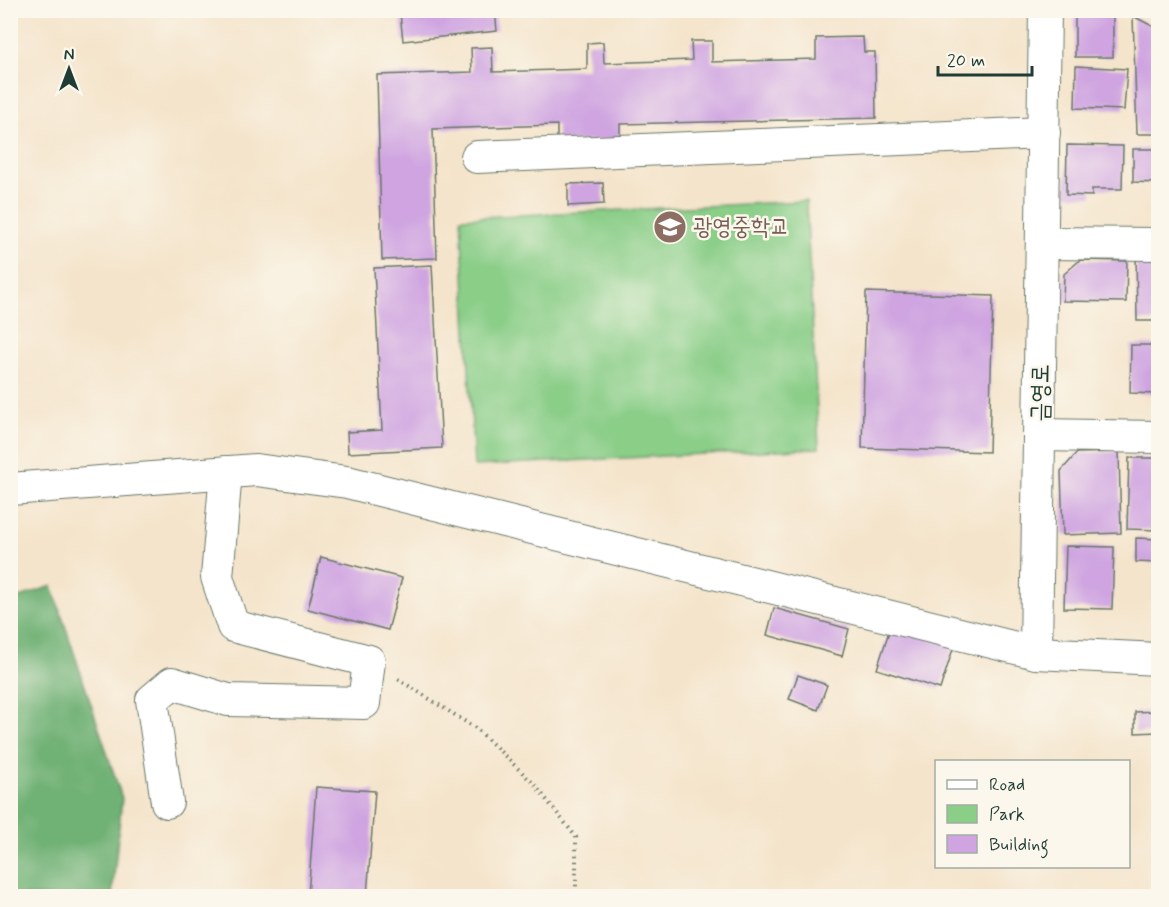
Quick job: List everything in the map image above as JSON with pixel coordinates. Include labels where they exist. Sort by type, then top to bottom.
[{"type":"street","name":"금영로","points":[[1036,653],[1045,10]]},
{"type":"street","points":[[477,157],[1044,133]]},
{"type":"street","points":[[1043,243],[1158,244]]},
{"type":"street","points":[[1040,435],[1158,437]]},
{"type":"street","points":[[10,489],[256,470],[347,482],[1036,653],[1158,659]]},
{"type":"street","points":[[167,802],[152,700],[171,683],[228,700],[364,703],[369,661],[232,626],[217,577],[226,472]]},
{"type":"path","points":[[369,661],[477,729],[535,784],[576,837],[576,897]]},
{"type":"green space","points":[[806,201],[819,448],[474,466],[461,218]]},
{"type":"green space","points":[[52,586],[122,798],[112,896],[11,896],[11,600]]},
{"type":"building","points":[[420,10],[495,10],[497,31],[403,41],[400,13]]},
{"type":"building","points":[[1075,10],[1113,10],[1113,57],[1075,57]]},
{"type":"building","points":[[1133,16],[1158,29],[1158,134],[1137,134]]},
{"type":"building","points":[[863,37],[864,52],[875,52],[876,118],[620,124],[620,140],[557,142],[557,125],[433,129],[437,258],[382,260],[377,75],[472,72],[471,48],[492,47],[493,72],[587,69],[587,43],[603,42],[604,63],[692,60],[691,41],[712,41],[712,62],[816,59],[816,38]]},
{"type":"building","points":[[1076,66],[1127,69],[1124,110],[1075,108]]},
{"type":"building","points":[[1067,145],[1123,146],[1122,189],[1092,189],[1092,196],[1066,195]]},
{"type":"building","points":[[1133,149],[1158,149],[1158,194],[1156,194],[1156,183],[1133,182]]},
{"type":"building","points":[[603,183],[604,204],[568,206],[568,184]]},
{"type":"building","points":[[1136,252],[1158,252],[1158,321],[1137,321]]},
{"type":"building","points":[[1080,260],[1127,261],[1126,302],[1063,301],[1064,274]]},
{"type":"building","points":[[432,265],[442,448],[348,453],[347,432],[382,430],[374,268]]},
{"type":"building","points":[[866,292],[993,296],[989,452],[862,448]]},
{"type":"building","points":[[1131,345],[1158,345],[1158,394],[1130,393]]},
{"type":"building","points":[[1119,452],[1121,533],[1063,535],[1061,471],[1077,453]]},
{"type":"building","points":[[1129,458],[1158,458],[1158,530],[1127,529]]},
{"type":"building","points":[[1136,538],[1158,539],[1158,563],[1136,562]]},
{"type":"building","points":[[1066,546],[1114,547],[1112,609],[1064,608]]},
{"type":"building","points":[[321,557],[402,578],[388,630],[308,609]]},
{"type":"building","points":[[774,608],[849,629],[842,656],[767,635]]},
{"type":"building","points":[[891,625],[954,646],[940,689],[877,669]]},
{"type":"building","points":[[798,675],[827,685],[818,710],[789,699]]},
{"type":"building","points":[[1158,711],[1158,732],[1135,733],[1135,712]]},
{"type":"building","points":[[316,787],[375,791],[367,896],[308,896]]},
{"type":"place","name":"광영중학교","points":[[670,227]]}]
